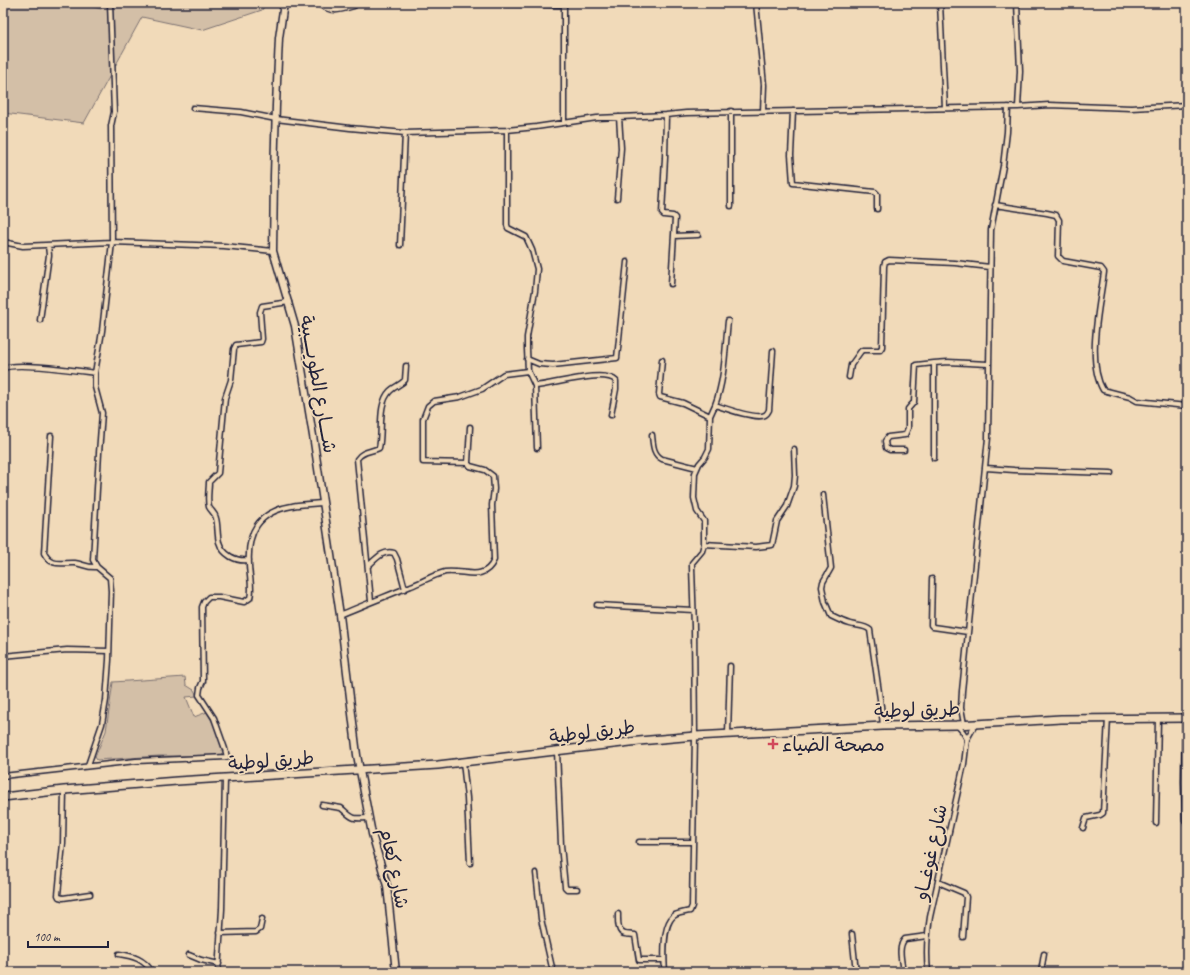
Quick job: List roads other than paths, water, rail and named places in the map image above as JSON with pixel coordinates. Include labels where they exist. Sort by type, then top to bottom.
[{"type":"main road","name":"طريق لوطية","points":[[3,797],[64,790],[463,762],[639,741],[695,736],[883,726],[1061,719],[1186,718]]},
{"type":"street","points":[[96,568],[93,562],[93,554],[98,453],[102,413],[95,387],[112,242],[111,126],[114,112],[110,3]]},
{"type":"street","name":"شــــارع الطويــــبية","points":[[284,3],[279,38],[273,251],[295,326],[340,615],[360,770]]},
{"type":"street","points":[[317,3],[325,9],[331,11],[354,6]]},
{"type":"street","points":[[756,3],[764,85],[763,111]]},
{"type":"street","points":[[940,3],[945,108]]},
{"type":"street","points":[[1017,3],[1020,71],[1018,107]]},
{"type":"street","points":[[506,4],[564,4],[564,123]]},
{"type":"street","points":[[193,108],[258,115],[276,119],[350,128],[405,132],[506,130],[597,118],[731,111],[1018,107],[1049,105],[1131,108],[1187,105]]},
{"type":"street","points":[[967,739],[960,724],[962,691],[988,438],[991,230],[1004,159],[1008,107]]},
{"type":"street","points":[[731,111],[731,206]]},
{"type":"street","points":[[793,111],[791,155],[793,183],[875,192],[877,194],[877,209]]},
{"type":"street","points":[[666,115],[662,213],[675,218],[671,284]]},
{"type":"street","points":[[617,198],[621,148],[619,117]]},
{"type":"street","points":[[506,130],[507,225],[508,228],[526,237],[532,250],[536,268],[535,292],[527,337],[527,360],[528,371],[535,386],[537,448]]},
{"type":"street","points":[[400,245],[405,132]]},
{"type":"street","points":[[995,205],[1056,215],[1059,220],[1058,256],[1060,259],[1063,261],[1101,268],[1104,272],[1094,362],[1099,384],[1103,390],[1130,397],[1137,401],[1187,406]]},
{"type":"street","points":[[674,236],[698,235]]},
{"type":"street","points":[[3,242],[23,246],[112,242],[224,246],[273,251]]},
{"type":"street","points":[[40,320],[49,255],[48,245]]},
{"type":"street","points":[[849,378],[851,365],[861,351],[880,350],[882,347],[884,266],[886,262],[889,260],[921,261],[990,267]]},
{"type":"street","points":[[527,360],[539,364],[553,365],[617,358],[627,262]]},
{"type":"street","points":[[249,560],[235,560],[225,552],[220,544],[215,514],[210,507],[209,482],[218,473],[225,398],[231,380],[234,349],[236,345],[258,344],[261,342],[260,312],[262,306],[289,302]]},
{"type":"street","points":[[664,972],[665,941],[669,921],[675,915],[690,911],[692,908],[695,736],[692,563],[702,551],[704,544],[704,521],[696,511],[694,498],[695,473],[709,449],[710,416],[718,396],[728,321]]},
{"type":"street","points":[[715,406],[755,416],[766,415],[769,410],[773,351]]},
{"type":"street","points":[[662,360],[660,397],[683,404],[710,416]]},
{"type":"street","points":[[904,450],[886,448],[885,441],[888,437],[905,435],[908,430],[908,409],[914,402],[916,365],[948,362],[988,364]]},
{"type":"street","points":[[934,363],[934,458]]},
{"type":"street","points":[[372,601],[357,459],[365,452],[379,448],[382,413],[385,400],[390,391],[406,380],[406,366]]},
{"type":"street","points":[[3,369],[11,367],[33,367],[96,373]]},
{"type":"street","points":[[468,462],[424,462],[423,419],[428,406],[434,401],[460,397],[482,389],[504,374],[528,371]]},
{"type":"street","points":[[535,386],[546,386],[588,376],[606,375],[612,377],[616,380],[616,389],[611,415]]},
{"type":"street","points":[[340,615],[445,572],[453,571],[469,574],[484,572],[489,569],[494,560],[492,505],[494,489],[493,476],[485,470],[470,466],[468,462],[470,427]]},
{"type":"street","points":[[51,436],[44,553],[46,558],[55,563],[77,563],[96,568],[110,578],[111,583],[109,651],[104,717],[88,765]]},
{"type":"street","points":[[652,436],[654,450],[658,457],[697,468]]},
{"type":"street","points":[[704,544],[756,546],[772,545],[777,521],[787,506],[794,486],[794,449]]},
{"type":"street","points":[[986,468],[1111,473]]},
{"type":"street","points":[[823,495],[831,568],[822,586],[825,602],[831,616],[841,622],[870,630],[875,657],[883,726]]},
{"type":"street","points":[[3,776],[136,760],[227,756],[226,749],[214,718],[199,695],[203,681],[202,607],[204,602],[209,597],[218,597],[244,602],[249,600],[251,594],[249,544],[251,535],[262,519],[270,513],[292,506],[323,503]]},
{"type":"street","points":[[368,566],[384,553],[394,553],[405,589]]},
{"type":"street","points":[[932,579],[931,625],[933,627],[968,632]]},
{"type":"street","points":[[596,604],[693,610]]},
{"type":"street","points":[[3,656],[67,650],[109,651]]},
{"type":"street","points":[[728,734],[730,666]]},
{"type":"street","points":[[1083,828],[1086,818],[1103,813],[1108,718]]},
{"type":"street","points":[[1156,823],[1158,718]]},
{"type":"street","points":[[1186,718],[1184,782],[1185,820],[1187,824]]},
{"type":"street","points":[[967,739],[976,723]]},
{"type":"street","name":"شارع غوغــاو","points":[[928,972],[926,954],[927,936],[964,764],[967,739]]},
{"type":"street","points":[[557,751],[565,887],[567,889],[577,890]]},
{"type":"street","points":[[463,762],[467,798],[470,863]]},
{"type":"street","name":"شارع كعام","points":[[360,770],[368,818],[387,886],[396,972]]},
{"type":"street","points":[[218,972],[226,778]]},
{"type":"street","points":[[64,790],[63,843],[57,893],[60,898],[90,894]]},
{"type":"street","points":[[322,805],[341,808],[349,816],[355,819],[368,818]]},
{"type":"street","points":[[639,842],[693,842]]},
{"type":"street","points":[[536,873],[541,919],[553,972]]},
{"type":"street","points":[[938,882],[964,893],[966,897],[963,937]]},
{"type":"street","points":[[618,914],[621,933],[635,935],[639,960],[664,960]]},
{"type":"street","points":[[220,933],[256,932],[260,929],[262,919]]},
{"type":"street","points":[[852,934],[856,972]]},
{"type":"street","points":[[903,972],[901,951],[903,941],[905,939],[927,936]]},
{"type":"street","points":[[119,954],[133,956],[144,962],[152,972]]},
{"type":"street","points":[[1041,972],[1044,954]]},
{"type":"street","points":[[189,955],[201,960],[219,964]]},
{"type":"place","name":"مصحة الضياء","points":[[773,744]]}]
